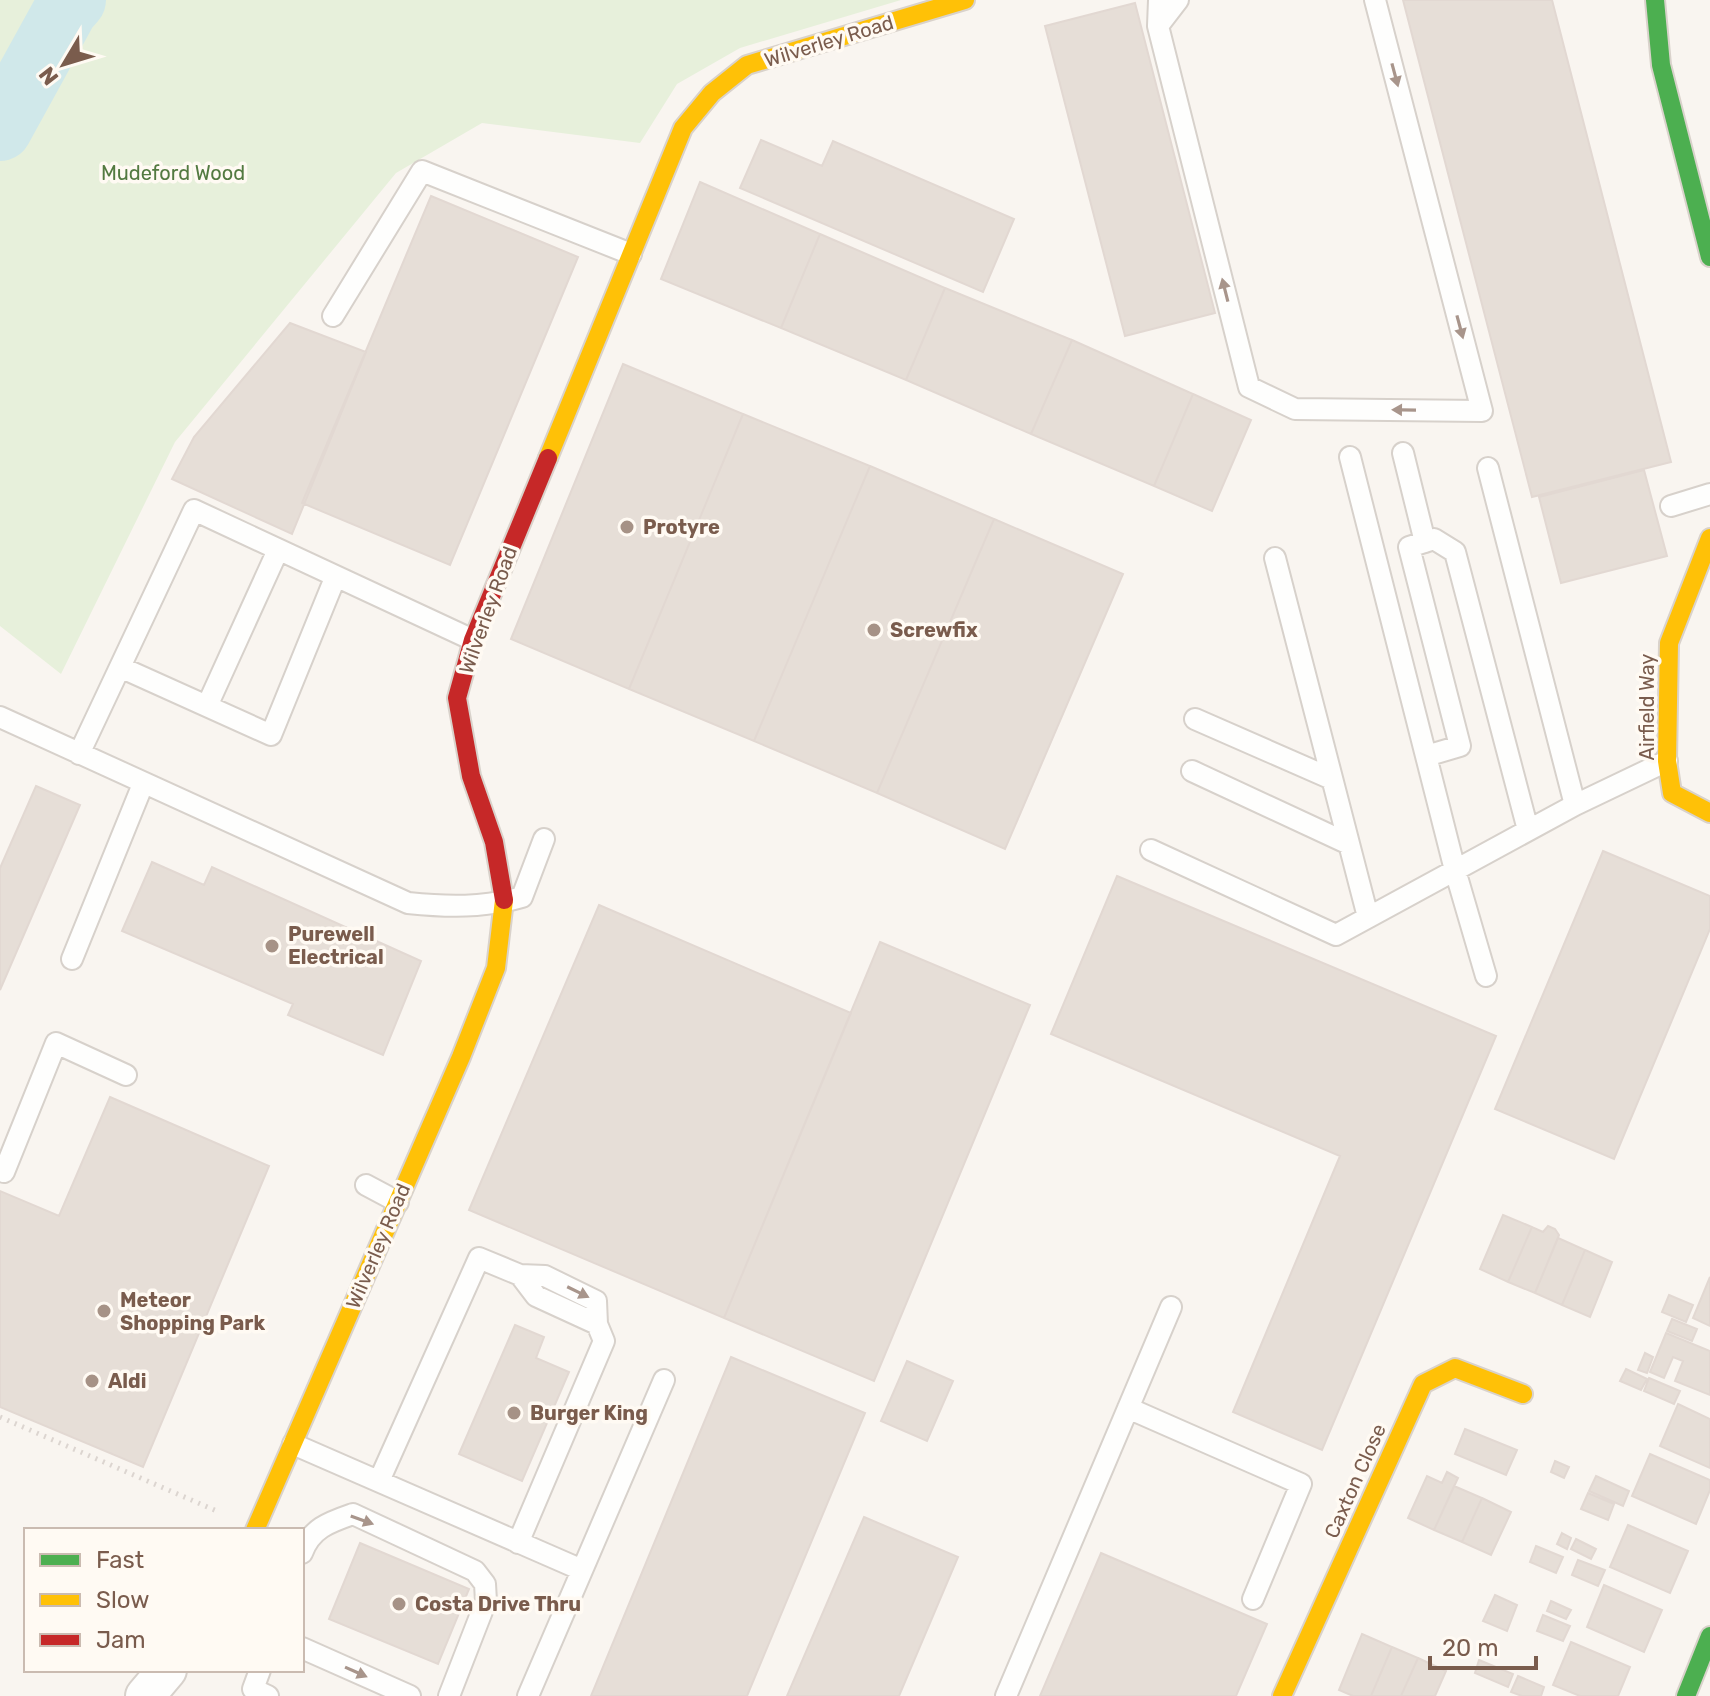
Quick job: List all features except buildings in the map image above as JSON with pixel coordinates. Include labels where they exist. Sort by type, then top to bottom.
[{"type":"street","name":"Wilverley Road","points":[[255,1528],[496,968],[504,902],[494,842],[471,776],[457,698],[473,640],[683,128],[712,93],[747,65],[965,0]]},
{"type":"street","points":[[1655,0],[1661,65],[1710,257]]},
{"type":"street","name":"Airfield Way","points":[[1710,538],[1669,643],[1667,761],[1672,793],[1710,813]]},
{"type":"street","name":"Caxton Close","points":[[1282,1696],[1423,1384],[1455,1368],[1523,1394]]},
{"type":"street","points":[[1686,1696],[1710,1636]]},
{"type":"street","points":[[145,1696],[165,1672]]},
{"type":"lane","points":[[1159,0],[1158,26],[1249,387],[1295,409],[1482,411],[1375,0]]},
{"type":"lane","points":[[1158,26],[1178,0]]},
{"type":"lane","points":[[333,316],[422,171],[631,254]]},
{"type":"lane","points":[[1403,453],[1425,542]]},
{"type":"lane","points":[[1350,457],[1455,870],[1486,976]]},
{"type":"lane","points":[[1488,468],[1575,805]]},
{"type":"lane","points":[[1671,506],[1710,494]]},
{"type":"lane","points":[[79,754],[194,510],[473,640]]},
{"type":"lane","points":[[1426,756],[1460,746],[1409,547],[1434,539],[1455,552],[1528,830]]},
{"type":"lane","points":[[207,706],[278,550]]},
{"type":"lane","points":[[1275,558],[1368,917]]},
{"type":"lane","points":[[120,667],[271,735],[335,578]]},
{"type":"lane","points":[[0,717],[408,903],[452,908],[522,897],[544,839]]},
{"type":"lane","points":[[1195,719],[1332,779]]},
{"type":"lane","points":[[1151,850],[1336,935],[1575,805],[1667,761]]},
{"type":"lane","points":[[1192,771],[1349,844]]},
{"type":"lane","points":[[72,959],[143,784]]},
{"type":"lane","points":[[0,1170],[4,1172],[56,1043],[126,1075]]},
{"type":"lane","points":[[366,1185],[398,1202]]},
{"type":"lane","points":[[379,1481],[479,1258],[520,1275],[545,1276],[596,1301],[597,1324],[604,1341],[518,1543]]},
{"type":"lane","points":[[1006,1696],[1171,1307]]},
{"type":"lane","points":[[528,1696],[664,1380]]},
{"type":"lane","points":[[1128,1408],[1301,1484],[1253,1599]]},
{"type":"lane","points":[[293,1444],[582,1570]]},
{"type":"lane","points":[[304,1548],[322,1525],[353,1514],[475,1571],[485,1584],[486,1601],[449,1696]]},
{"type":"lane","points":[[304,1649],[410,1696]]},
{"type":"lane","points":[[259,1672],[253,1689],[268,1696]]},
{"type":"path","points":[[0,1417],[184,1495],[253,1528]]},
{"type":"green space","name":"Mudeford Wood","points":[[0,0],[901,0],[740,48],[677,84],[640,143],[482,123],[396,173],[175,442],[61,674],[0,626]]},
{"type":"waterway","points":[[0,129],[66,9],[74,0]]},
{"type":"traffic: fast","points":[[1655,0],[1661,65],[1710,257]]},
{"type":"traffic: fast","points":[[1686,1696],[1710,1636]]},
{"type":"traffic: slow","points":[[548,458],[683,128],[712,93],[747,65],[965,0]]},
{"type":"traffic: slow","points":[[1710,538],[1669,643],[1667,761],[1672,793],[1710,813]]},
{"type":"traffic: slow","points":[[256,1528],[461,1057],[496,968],[504,900]]},
{"type":"traffic: slow","points":[[1282,1696],[1423,1384],[1455,1368],[1523,1394]]},
{"type":"traffic: jam","points":[[504,900],[494,842],[471,776],[457,698],[473,640],[548,458]]},
{"type":"place","name":"Protyre","points":[[627,527]]},
{"type":"place","name":"Screwfix","points":[[874,630]]},
{"type":"place","name":"Purewell Electrical","points":[[272,946]]},
{"type":"place","name":"Meteor Shopping Park","points":[[104,1311]]},
{"type":"place","name":"Aldi","points":[[92,1381]]},
{"type":"place","name":"Burger King","points":[[514,1413]]},
{"type":"place","name":"Costa Drive Thru","points":[[399,1604]]}]
